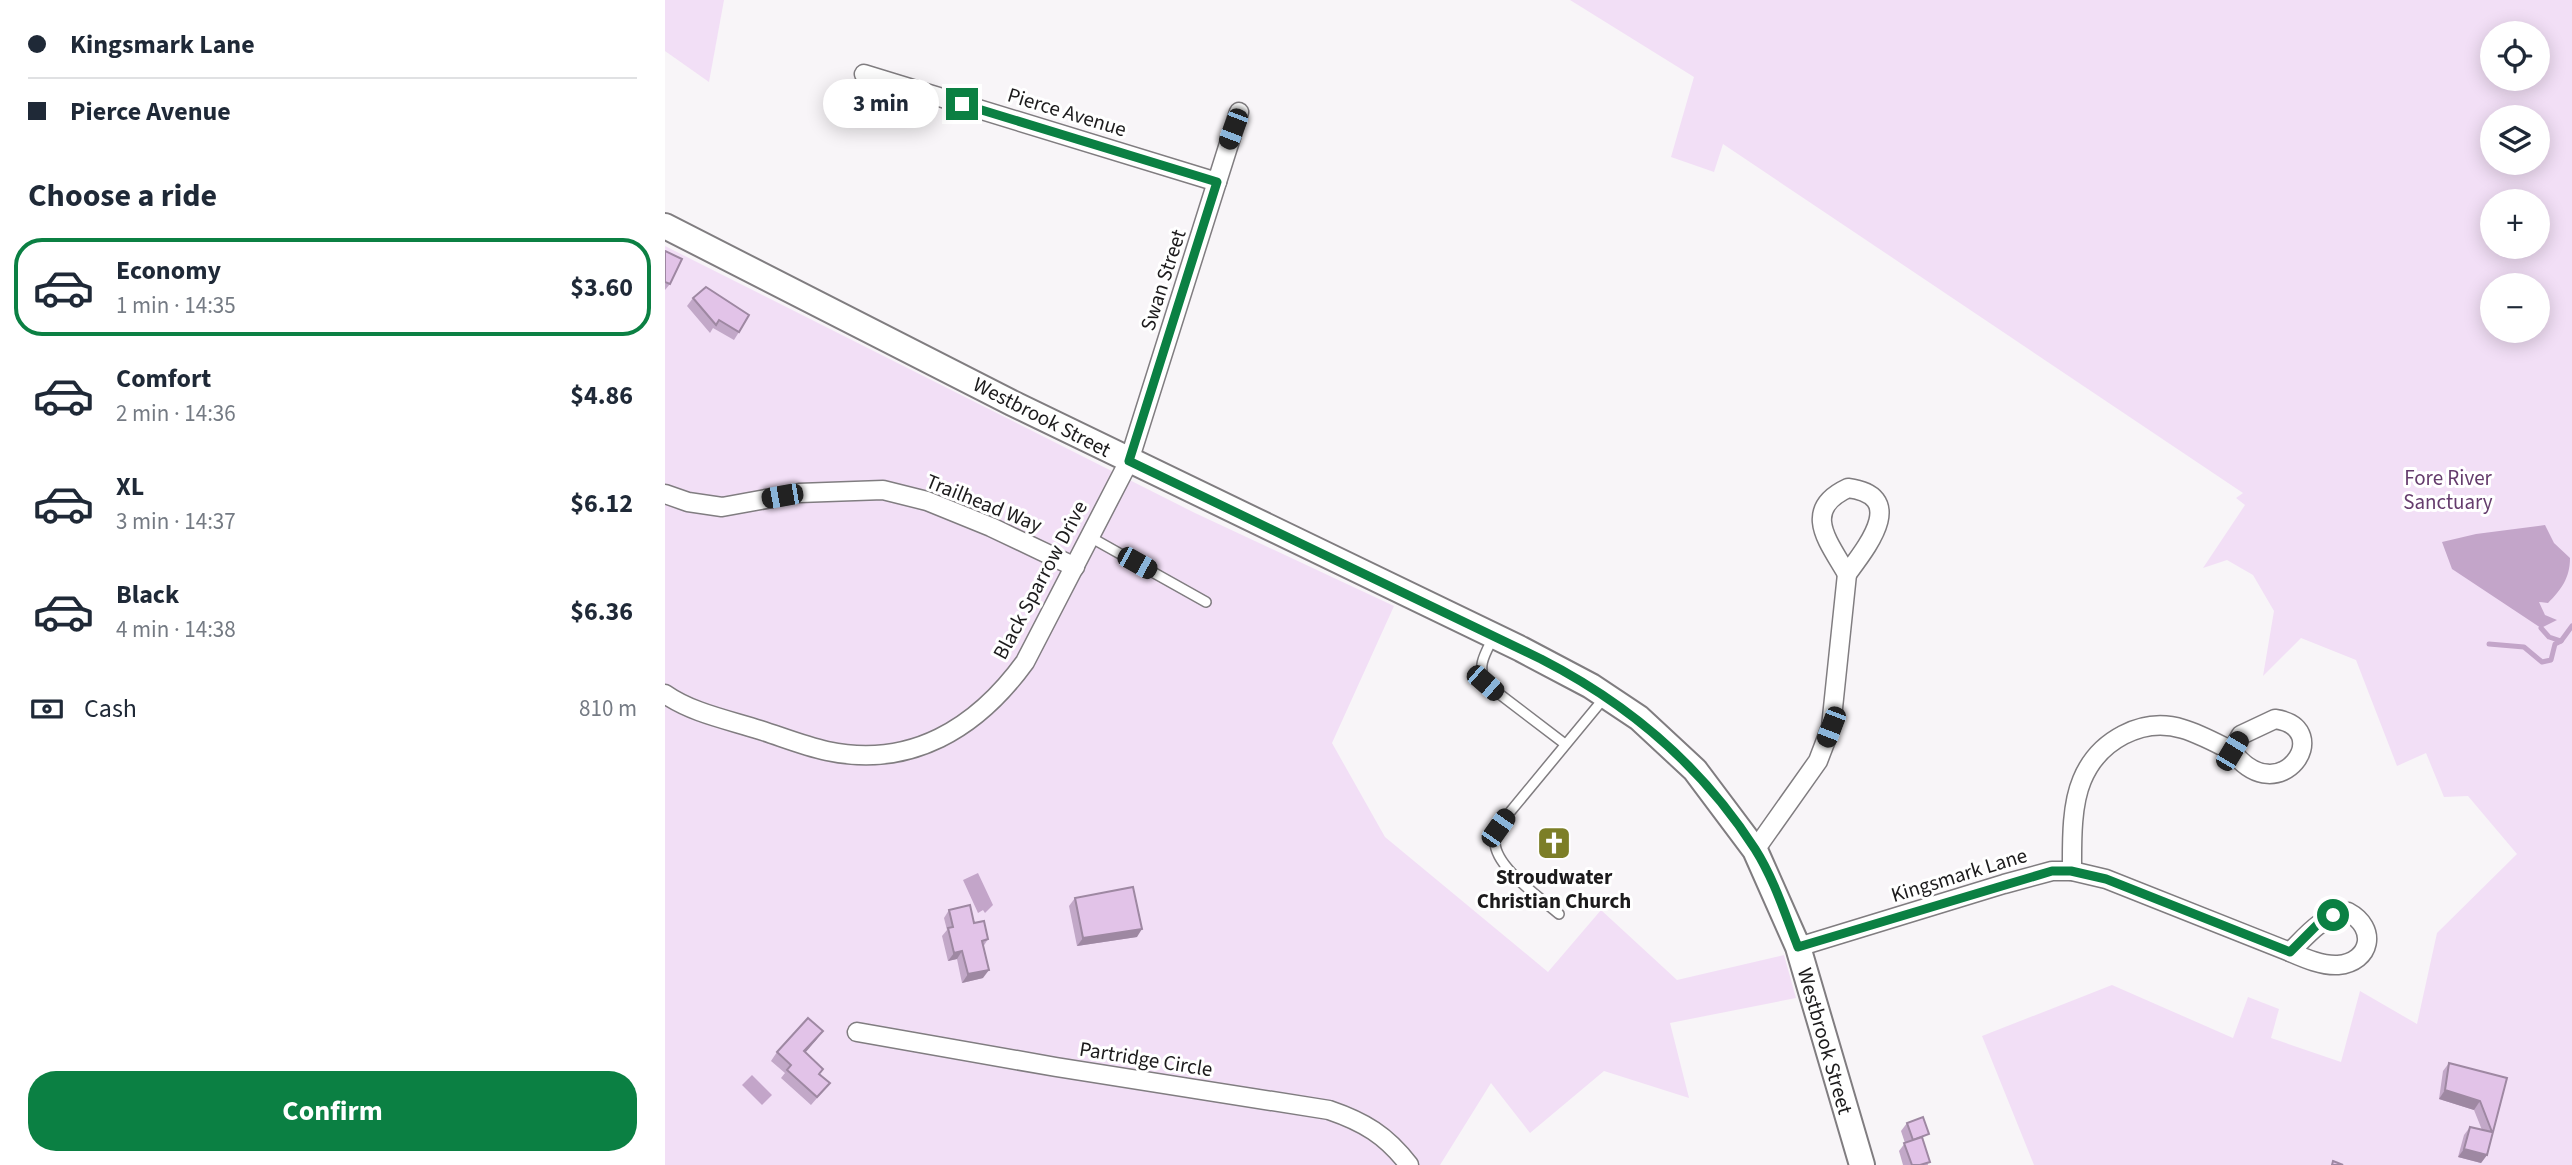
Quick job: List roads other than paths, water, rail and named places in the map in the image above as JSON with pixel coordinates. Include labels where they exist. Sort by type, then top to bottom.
[{"type":"main road","name":"Westbrook Street","points":[[665,226],[1129,461],[1494,636],[1606,695],[1639,718],[1695,770],[1755,850],[1798,947],[1862,1165]]},
{"type":"street","name":"Pierce Avenue","points":[[864,74],[1217,182]]},
{"type":"street","name":"Swan Street","points":[[1129,461],[1239,112]]},
{"type":"street","name":"Black Sparrow Drive","points":[[665,694],[703,712],[828,751],[872,754],[923,746],[949,734],[976,717],[1003,691],[1025,662],[1129,461]]},
{"type":"street","points":[[1755,850],[1818,761],[1831,727],[1847,574],[1879,526],[1880,511],[1873,498],[1862,490],[1848,488],[1829,497],[1821,513],[1822,529],[1847,574]]},
{"type":"street","name":"Trailhead Way","points":[[665,494],[688,502],[722,506],[799,493],[883,490],[940,506],[1075,567]]},
{"type":"street","points":[[2071,871],[2082,781],[2106,746],[2124,734],[2158,726],[2182,728],[2232,751]]},
{"type":"street","name":"Kingsmark Lane","points":[[1798,947],[2026,878],[2052,871],[2071,871],[2106,879],[2290,952]]},
{"type":"street","name":"Partridge Circle","points":[[857,1032],[1115,1077],[1329,1110],[1357,1119],[1381,1133],[1409,1165]]},
{"type":"lane","points":[[1090,537],[1206,602]]},
{"type":"lane","points":[[1494,636],[1482,661],[1481,673],[1485,683],[1565,744]]},
{"type":"lane","points":[[1559,914],[1503,865],[1495,842],[1498,828],[1606,695]]},
{"type":"waterway","points":[[2541,628],[2549,637],[2561,641],[2572,626]]},
{"type":"waterway","points":[[2489,644],[2524,647],[2542,662],[2551,660],[2555,644],[2561,641]]},
{"type":"place","name":"Stroudwater Christian Church","points":[[1554,843]]},
{"type":"park label","name":"Fore River Sanctuary","points":[[2448,490]]}]
